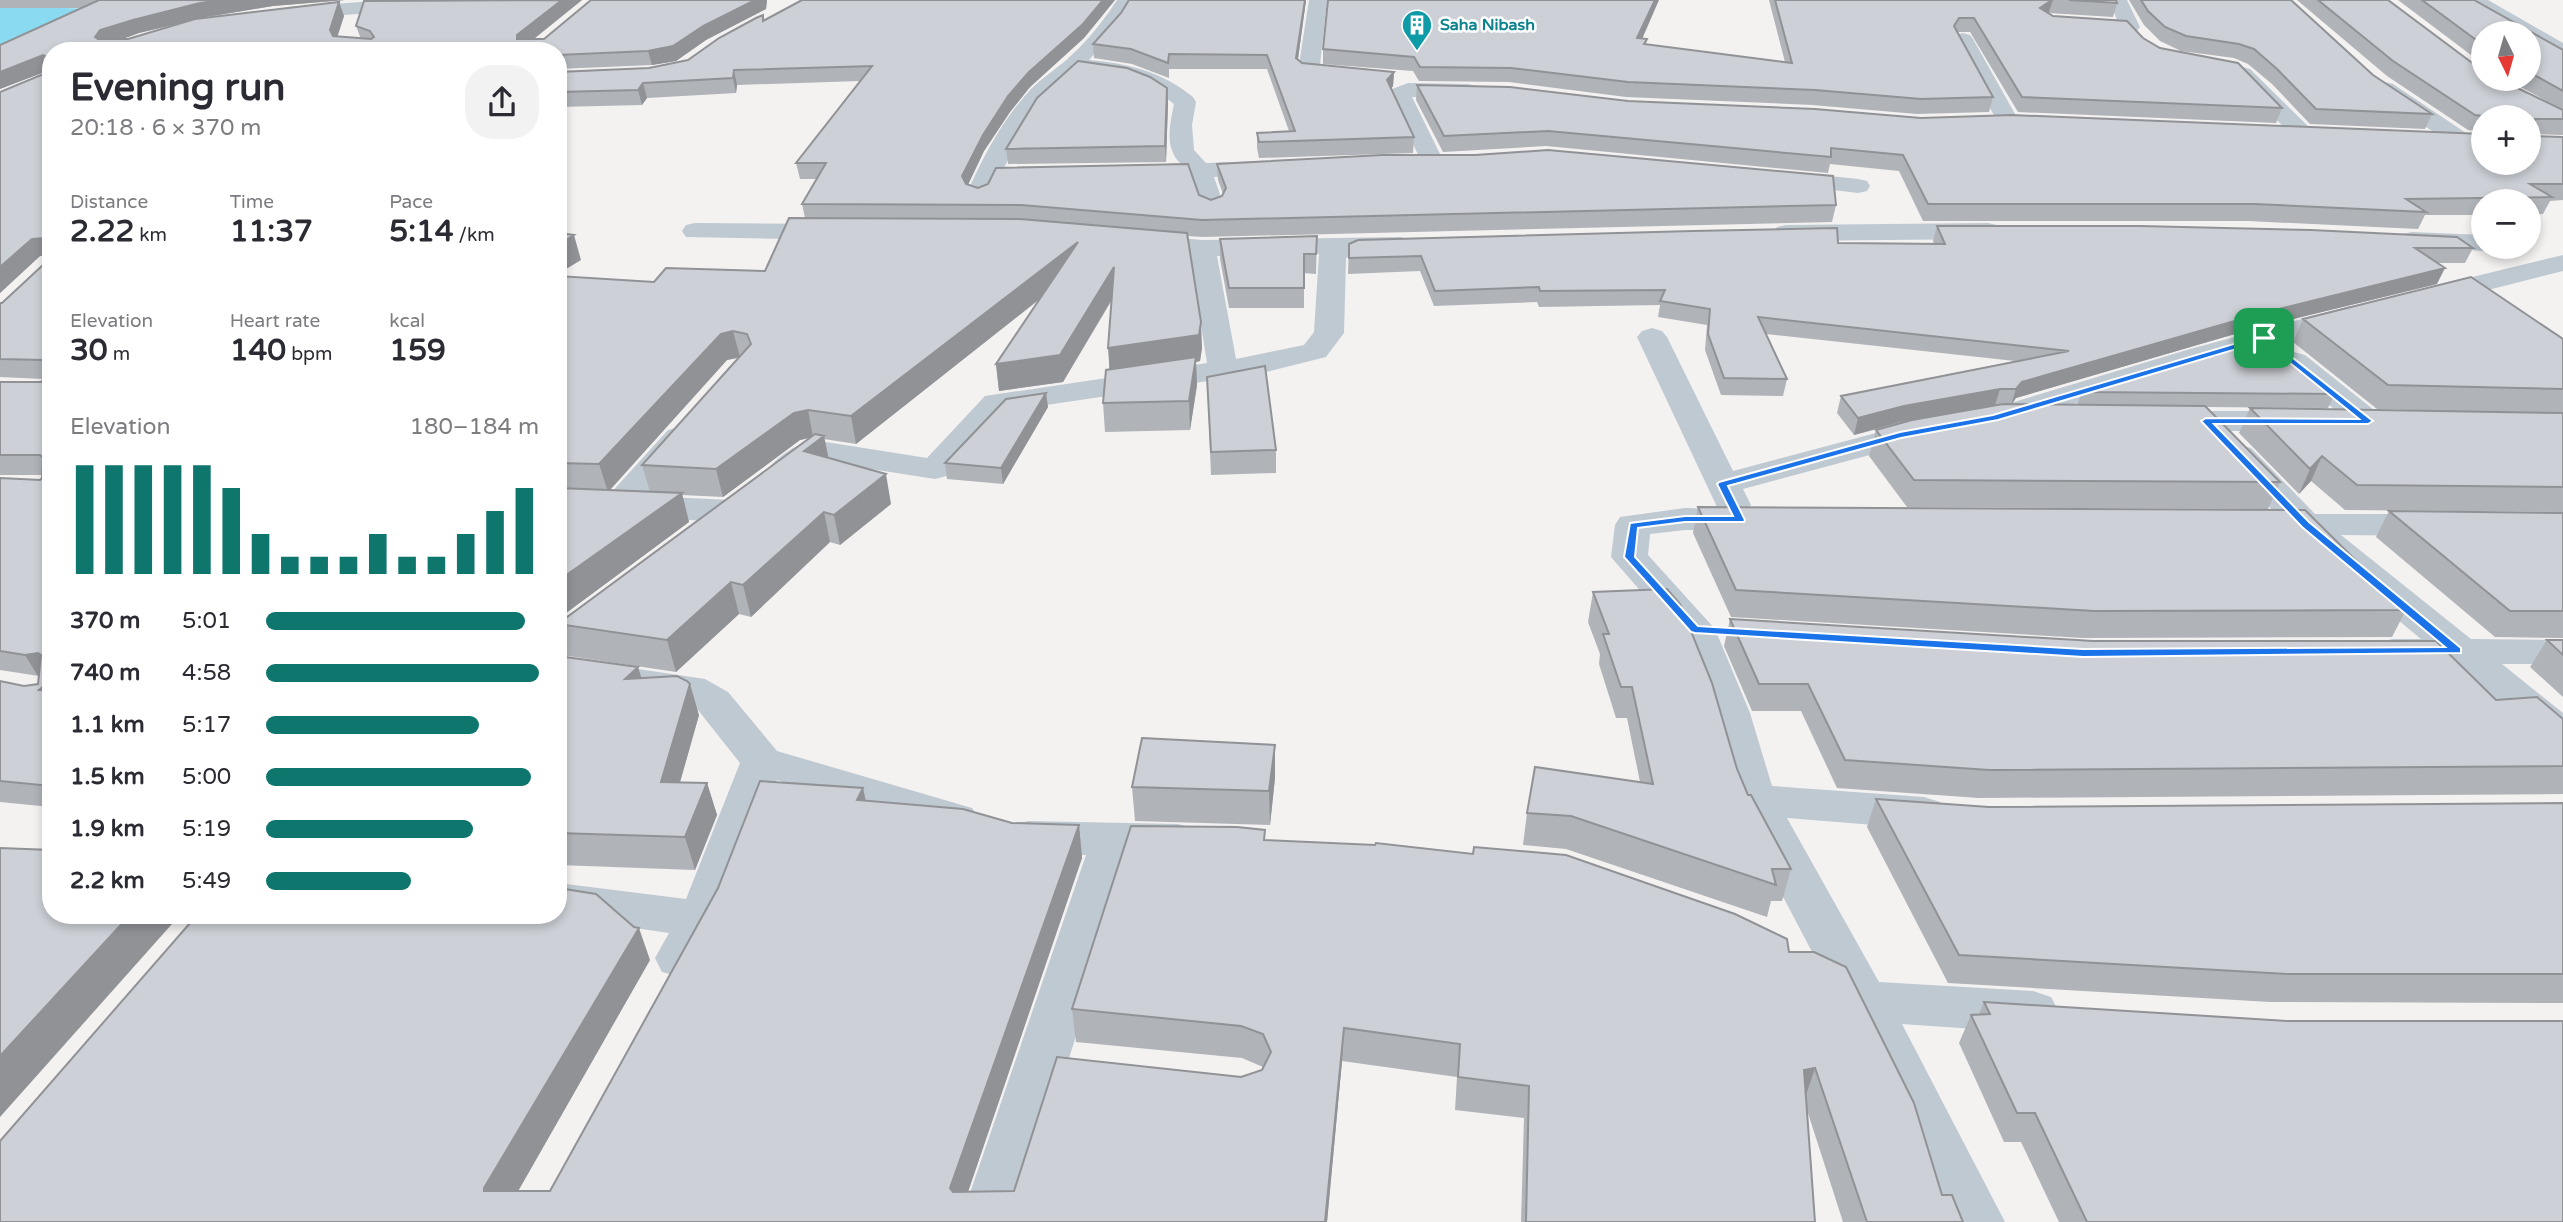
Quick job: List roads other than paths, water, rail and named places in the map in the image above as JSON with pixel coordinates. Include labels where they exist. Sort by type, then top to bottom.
[{"type":"street","points":[[273,14],[468,0]]},
{"type":"street","points":[[1013,175],[983,185],[1006,136],[1030,104],[1052,79],[1073,65],[1113,21],[1126,0]]},
{"type":"street","points":[[1318,0],[1309,71],[1405,79],[1408,90]]},
{"type":"street","points":[[2118,0],[2130,27],[2146,47]]},
{"type":"street","points":[[2474,0],[2563,51]]},
{"type":"street","points":[[351,33],[359,8]]},
{"type":"street","points":[[2063,22],[2130,27]]},
{"type":"street","points":[[1963,39],[1997,121],[2035,122]]},
{"type":"street","points":[[1073,65],[1110,67],[1140,73],[1169,87],[1185,102],[1181,125],[1182,152],[1200,171],[1212,206]]},
{"type":"street","points":[[2227,66],[2241,71],[2303,134]]},
{"type":"street","points":[[2368,74],[2471,140]]},
{"type":"street","points":[[1406,162],[1442,162],[1400,94],[1408,90],[1489,91]]},
{"type":"street","points":[[2276,133],[2329,135]]},
{"type":"street","points":[[2422,139],[2471,141]]},
{"type":"street","points":[[1120,172],[1298,166]]},
{"type":"street","points":[[1763,176],[1858,186]]},
{"type":"street","points":[[695,231],[859,233]]},
{"type":"street","points":[[1754,234],[2013,231]]},
{"type":"street","points":[[2385,239],[2471,243]]},
{"type":"street","points":[[1119,241],[1202,248],[1431,244]]},
{"type":"street","points":[[688,544],[813,450],[935,470],[996,403],[1262,364],[1315,351],[1329,333],[1333,254],[1349,246]]},
{"type":"street","points":[[2541,246],[2563,247]]},
{"type":"street","points":[[1202,248],[1223,369]]},
{"type":"street","points":[[1723,484],[1900,435],[1994,418],[2264,338],[2563,263]]},
{"type":"street","points":[[1653,337],[1740,520]]},
{"type":"street","points":[[2142,421],[2380,421],[2264,338]]},
{"type":"street","points":[[618,506],[697,418]]},
{"type":"street","points":[[1994,418],[2091,419]]},
{"type":"street","points":[[2206,421],[2305,524],[2563,735]]},
{"type":"street","points":[[567,503],[618,506],[748,498]]},
{"type":"street","points":[[1782,520],[1685,519],[1633,525],[1629,557],[1695,629],[1729,713],[1754,800],[1858,992],[1976,1222]]},
{"type":"street","points":[[2236,524],[2468,525]]},
{"type":"street","points":[[1695,629],[1736,632]]},
{"type":"street","points":[[2360,651],[2563,652]]},
{"type":"street","points":[[567,671],[691,688],[713,701],[762,761],[1017,837],[1224,841]]},
{"type":"street","points":[[661,992],[702,919],[762,761]]},
{"type":"street","points":[[1754,800],[1965,816]]},
{"type":"street","points":[[989,1222],[1114,839]]},
{"type":"street","points":[[567,902],[702,919]]},
{"type":"street","points":[[1793,954],[1858,992],[2081,1014]]},
{"type":"street","points":[[1041,1063],[1094,1069]]},
{"type":"water","points":[[2,6],[96,9],[0,58]]},
{"type":"place","name":"Saha Nibash","points":[[1417,52]]}]
